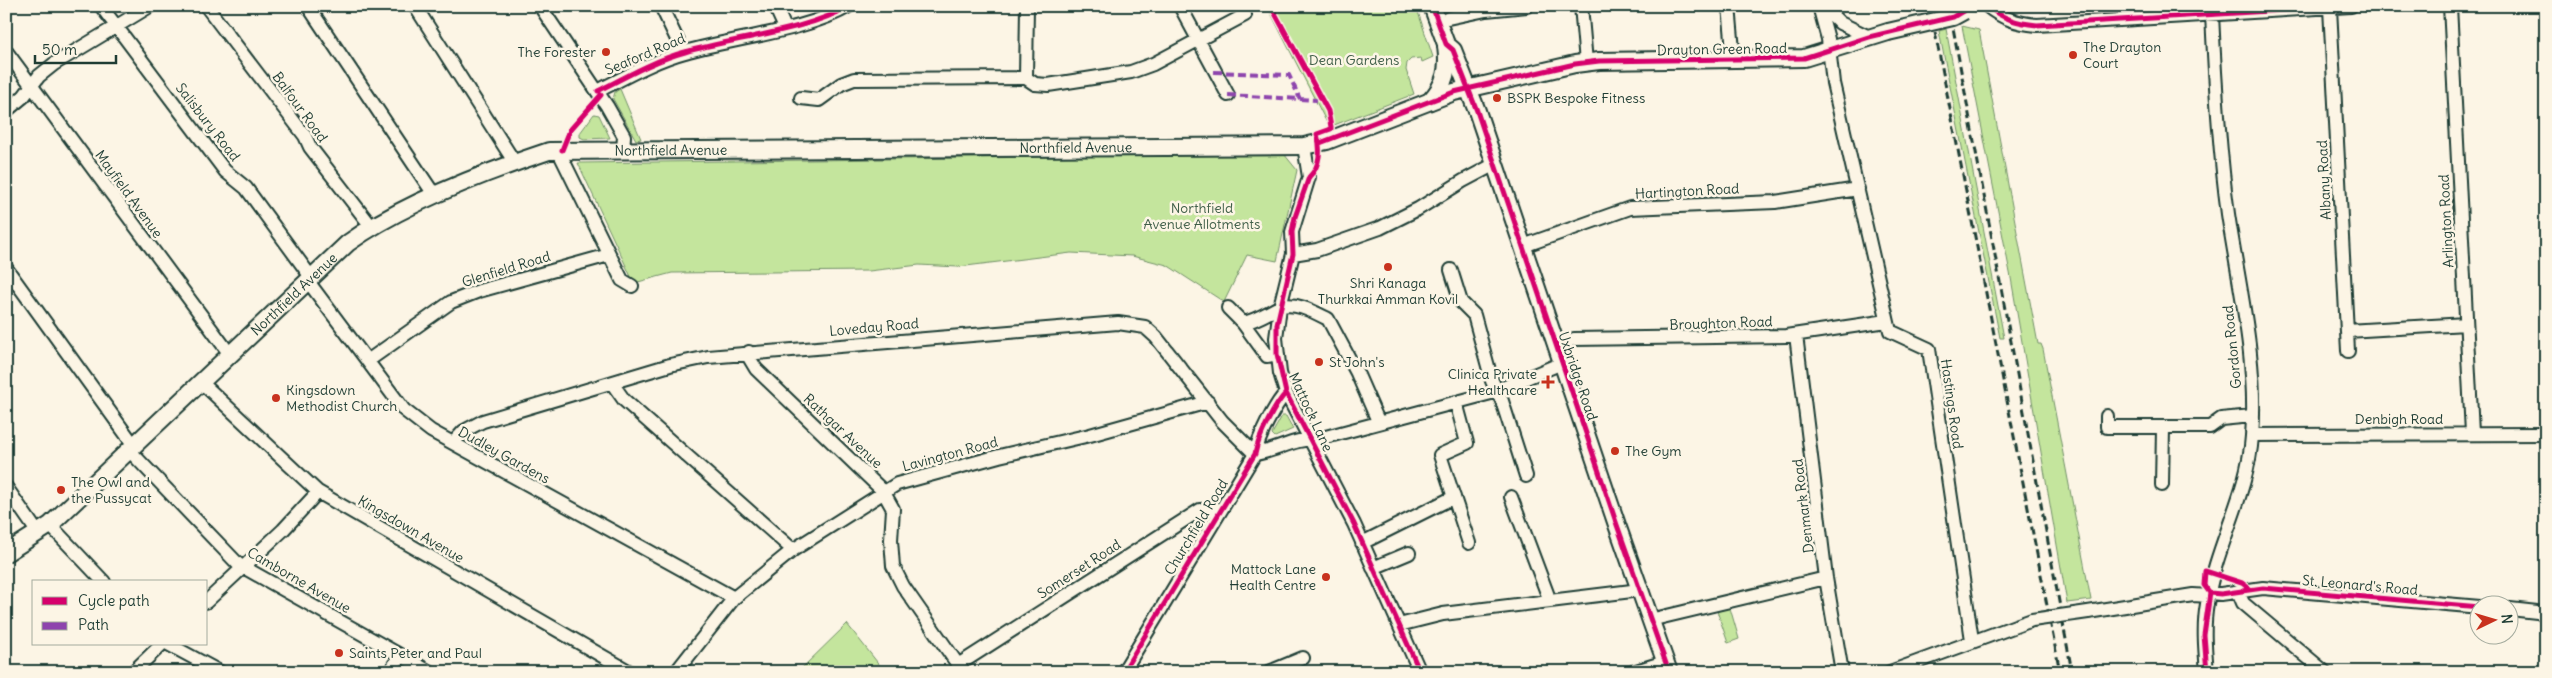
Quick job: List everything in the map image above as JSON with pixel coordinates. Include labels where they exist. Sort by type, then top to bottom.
[{"type":"main road","points":[[1430,101],[1445,80],[1450,47],[1432,6]]},
{"type":"main road","name":"Drayton Green Road","points":[[1468,88],[1586,62],[1734,61],[1804,58],[1869,37],[1952,17],[1967,9]]},
{"type":"main road","points":[[1446,12],[1456,40],[1450,47]]},
{"type":"main road","name":"Uxbridge Road","points":[[1450,47],[1468,88],[1495,164],[1667,667]]},
{"type":"main road","name":"Northfield Avenue","points":[[6,553],[44,529],[348,242],[371,226],[435,196],[549,151],[1304,146],[1328,141],[1468,88]]},
{"type":"street","name":"Salisbury Road","points":[[101,6],[225,171],[246,188],[309,279]]},
{"type":"street","points":[[6,110],[24,96],[39,76],[54,64],[117,28],[150,6]]},
{"type":"street","name":"Balfour Road","points":[[206,6],[371,226]]},
{"type":"street","points":[[308,6],[435,196]]},
{"type":"street","points":[[415,6],[515,163]]},
{"type":"street","points":[[540,6],[598,91],[624,136],[623,151]]},
{"type":"street","points":[[662,6],[683,52]]},
{"type":"street","points":[[775,6],[785,28]]},
{"type":"street","name":"Seaford Road","points":[[598,91],[683,52],[836,14],[849,6]]},
{"type":"street","points":[[1026,6],[1026,78]]},
{"type":"street","points":[[1180,6],[1228,95]]},
{"type":"street","points":[[1446,12],[1527,6]]},
{"type":"street","points":[[1581,6],[1586,62]]},
{"type":"street","points":[[1729,6],[1734,61]]},
{"type":"street","points":[[1819,6],[1832,77],[1887,321]]},
{"type":"street","points":[[1823,6],[1840,23],[1869,37]]},
{"type":"street","points":[[1987,6],[2000,17],[2037,25],[2352,6]]},
{"type":"street","name":"Arlington Road","points":[[2450,6],[2472,434]]},
{"type":"street","name":"Albany Road","points":[[2330,8],[2348,351]]},
{"type":"street","name":"Gordon Road","points":[[2207,672],[2204,635],[2209,594],[2240,496],[2252,435],[2252,372],[2219,142],[2212,14]]},
{"type":"street","points":[[801,98],[819,100],[841,84],[854,79],[1026,78],[1035,84],[1048,85],[1131,72],[1153,64],[1245,15]]},
{"type":"street","name":"Mayfield Avenue","points":[[6,51],[229,353]]},
{"type":"street","name":"Mattock Lane","points":[[1304,146],[1309,177],[1295,216],[1292,232],[1293,254],[1280,307],[1276,338],[1277,354],[1286,393],[1362,543],[1420,672]]},
{"type":"street","points":[[562,150],[562,156],[609,255],[622,280],[632,286]]},
{"type":"street","points":[[1293,254],[1317,250],[1380,228],[1418,209],[1495,164]]},
{"type":"street","name":"Hartington Road","points":[[1523,246],[1630,208],[1775,202],[1858,189]]},
{"type":"street","name":"Glenfield Road","points":[[369,360],[452,302],[479,291],[609,255]]},
{"type":"street","name":"Camborne Avenue","points":[[6,268],[130,447],[243,567],[430,672]]},
{"type":"street","points":[[1450,270],[1461,302],[1474,315],[1492,381],[1526,476]]},
{"type":"street","name":"Dudley Gardens","points":[[309,279],[404,410],[430,431],[734,598]]},
{"type":"street","points":[[1243,323],[1258,319],[1280,307],[1289,305],[1328,320],[1357,373],[1378,421]]},
{"type":"street","points":[[1228,308],[1243,323],[1267,356],[1277,354]]},
{"type":"street","name":"Broughton Road","points":[[1556,345],[1574,340],[1662,340],[1796,335],[1887,321]]},
{"type":"street","name":"Hastings Road","points":[[1887,321],[1890,331],[1894,334],[1922,344],[1929,349],[1972,640]]},
{"type":"street","name":"Loveday Road","points":[[453,443],[464,431],[483,421],[670,365],[749,352],[1131,323],[1145,327],[1156,337],[1208,402],[1254,454]]},
{"type":"street","points":[[2346,331],[2466,324]]},
{"type":"street","name":"Denmark Road","points":[[1796,335],[1826,578],[1842,672]]},
{"type":"street","name":"Rathgar Avenue","points":[[749,352],[750,359],[756,369],[883,491],[893,509],[891,540],[893,566],[903,586],[961,669]]},
{"type":"street","points":[[1254,454],[1266,452],[1288,442],[1310,438],[1318,439],[1378,421],[1497,391],[1562,363]]},
{"type":"street","name":"Kingsdown Avenue","points":[[200,380],[318,492],[630,672]]},
{"type":"street","points":[[612,382],[624,400],[792,550]]},
{"type":"street","name":"Churchfield Road","points":[[1122,672],[1254,454],[1258,440],[1279,400],[1286,393]]},
{"type":"street","name":"Lavington Road","points":[[676,672],[734,598],[792,550],[883,491],[916,477],[1090,435],[1208,402]]},
{"type":"street","points":[[1456,402],[1467,443],[1440,455],[1469,543]]},
{"type":"street","points":[[2107,416],[2107,427],[2163,428],[2210,427],[2221,419],[2252,416]]},
{"type":"street","points":[[2162,485],[2163,428]]},
{"type":"street","name":"Denbigh Road","points":[[2252,435],[2546,434]]},
{"type":"street","points":[[6,487],[44,529],[102,580]]},
{"type":"street","points":[[208,600],[318,492]]},
{"type":"street","points":[[1362,543],[1454,497]]},
{"type":"street","points":[[1511,497],[1550,601]]},
{"type":"street","name":"Somerset Road","points":[[961,669],[1200,510],[1220,509]]},
{"type":"street","points":[[1373,568],[1409,552]]},
{"type":"street","points":[[1650,620],[1826,578]]},
{"type":"street","name":"St. Leonard's Road","points":[[1972,640],[2032,620],[2193,595],[2263,588],[2470,606]]},
{"type":"street","points":[[1399,625],[1444,614],[1640,590]]},
{"type":"street","points":[[2238,591],[2243,603],[2325,672]]},
{"type":"street","points":[[2520,610],[2546,613]]},
{"type":"street","points":[[1890,672],[1972,640]]},
{"type":"street","points":[[133,672],[160,646]]},
{"type":"street","points":[[172,646],[220,672]]},
{"type":"street","points":[[390,672],[400,655]]},
{"type":"street","points":[[1269,672],[1302,658]]},
{"type":"street","points":[[1632,672],[1667,667]]},
{"type":"green space","name":"Dean Gardens","points":[[1267,6],[1416,6],[1433,57],[1422,62],[1421,58],[1411,59],[1407,63],[1406,70],[1414,94],[1329,127]]},
{"type":"green space","points":[[1962,26],[1979,30],[2038,344],[2041,344],[2043,349],[2091,600],[2067,603],[2011,278]]},
{"type":"green space","points":[[1946,29],[2004,338],[2000,338],[1939,31]]},
{"type":"green space","points":[[620,89],[641,139],[636,140],[613,99],[615,92]]},
{"type":"green space","points":[[594,114],[599,115],[610,138],[584,139],[580,137],[580,133]]},
{"type":"green space","name":"Northfield Avenue Allotments","points":[[1284,154],[1297,170],[1277,261],[1247,255],[1224,302],[1167,265],[1132,256],[1071,253],[958,267],[919,265],[869,271],[672,273],[638,282],[633,281],[578,163]]},
{"type":"green space","points":[[1282,416],[1286,416],[1293,429],[1275,437],[1272,434]]},
{"type":"green space","points":[[1730,608],[1739,639],[1728,643],[1717,611]]},
{"type":"green space","points":[[847,624],[885,672],[803,672],[800,670]]},
{"type":"railway","points":[[1949,6],[2072,672]]},
{"type":"railway","points":[[1935,32],[2060,672]]},
{"type":"marked path","points":[[1214,72],[1289,75],[1300,99]]},
{"type":"marked path","points":[[1228,95],[1317,100]]},
{"type":"cycle path","points":[[598,91],[640,69],[674,55],[792,28],[832,15],[849,6]]},
{"type":"cycle path","points":[[1271,6],[1328,111],[1331,127],[1331,129],[1317,134],[1319,145],[1318,162],[1309,177],[1295,217],[1292,232],[1293,254],[1277,324],[1277,354],[1286,393],[1354,524],[1420,672]]},
{"type":"cycle path","points":[[1432,6],[1446,44],[1453,50],[1477,111],[1617,525],[1669,672]]},
{"type":"cycle path","points":[[1320,143],[1454,92],[1575,64],[1599,61],[1804,58],[1869,37],[1953,17],[1971,6]]},
{"type":"cycle path","points":[[1987,6],[2010,20],[2037,25],[2351,6]]},
{"type":"cycle path","points":[[562,150],[570,130],[601,95]]},
{"type":"cycle path","points":[[1123,672],[1255,454],[1268,422],[1286,393]]},
{"type":"cycle path","points":[[2210,593],[2204,585],[2205,571],[2242,583],[2250,589]]},
{"type":"cycle path","points":[[2210,593],[2221,594],[2263,588],[2470,606]]},
{"type":"cycle path","points":[[2207,672],[2204,635],[2210,593]]},
{"type":"place","name":"The Forester","points":[[606,52]]},
{"type":"place","name":"The Drayton Court","points":[[2073,55]]},
{"type":"place","name":"BSPK Bespoke Fitness","points":[[1497,98]]},
{"type":"place","name":"Shri Kanaga Thurkkai Amman Kovil","points":[[1388,267]]},
{"type":"place","name":"St John's","points":[[1319,362]]},
{"type":"place","name":"Clinica Private Healthcare","points":[[1548,382]]},
{"type":"place","name":"Kingsdown Methodist Church","points":[[276,398]]},
{"type":"place","name":"The Gym","points":[[1615,451]]},
{"type":"place","name":"The Owl and the Pussycat","points":[[61,490]]},
{"type":"place","name":"Mattock Lane Health Centre","points":[[1326,577]]},
{"type":"place","name":"Saints Peter and Paul","points":[[339,653]]}]
